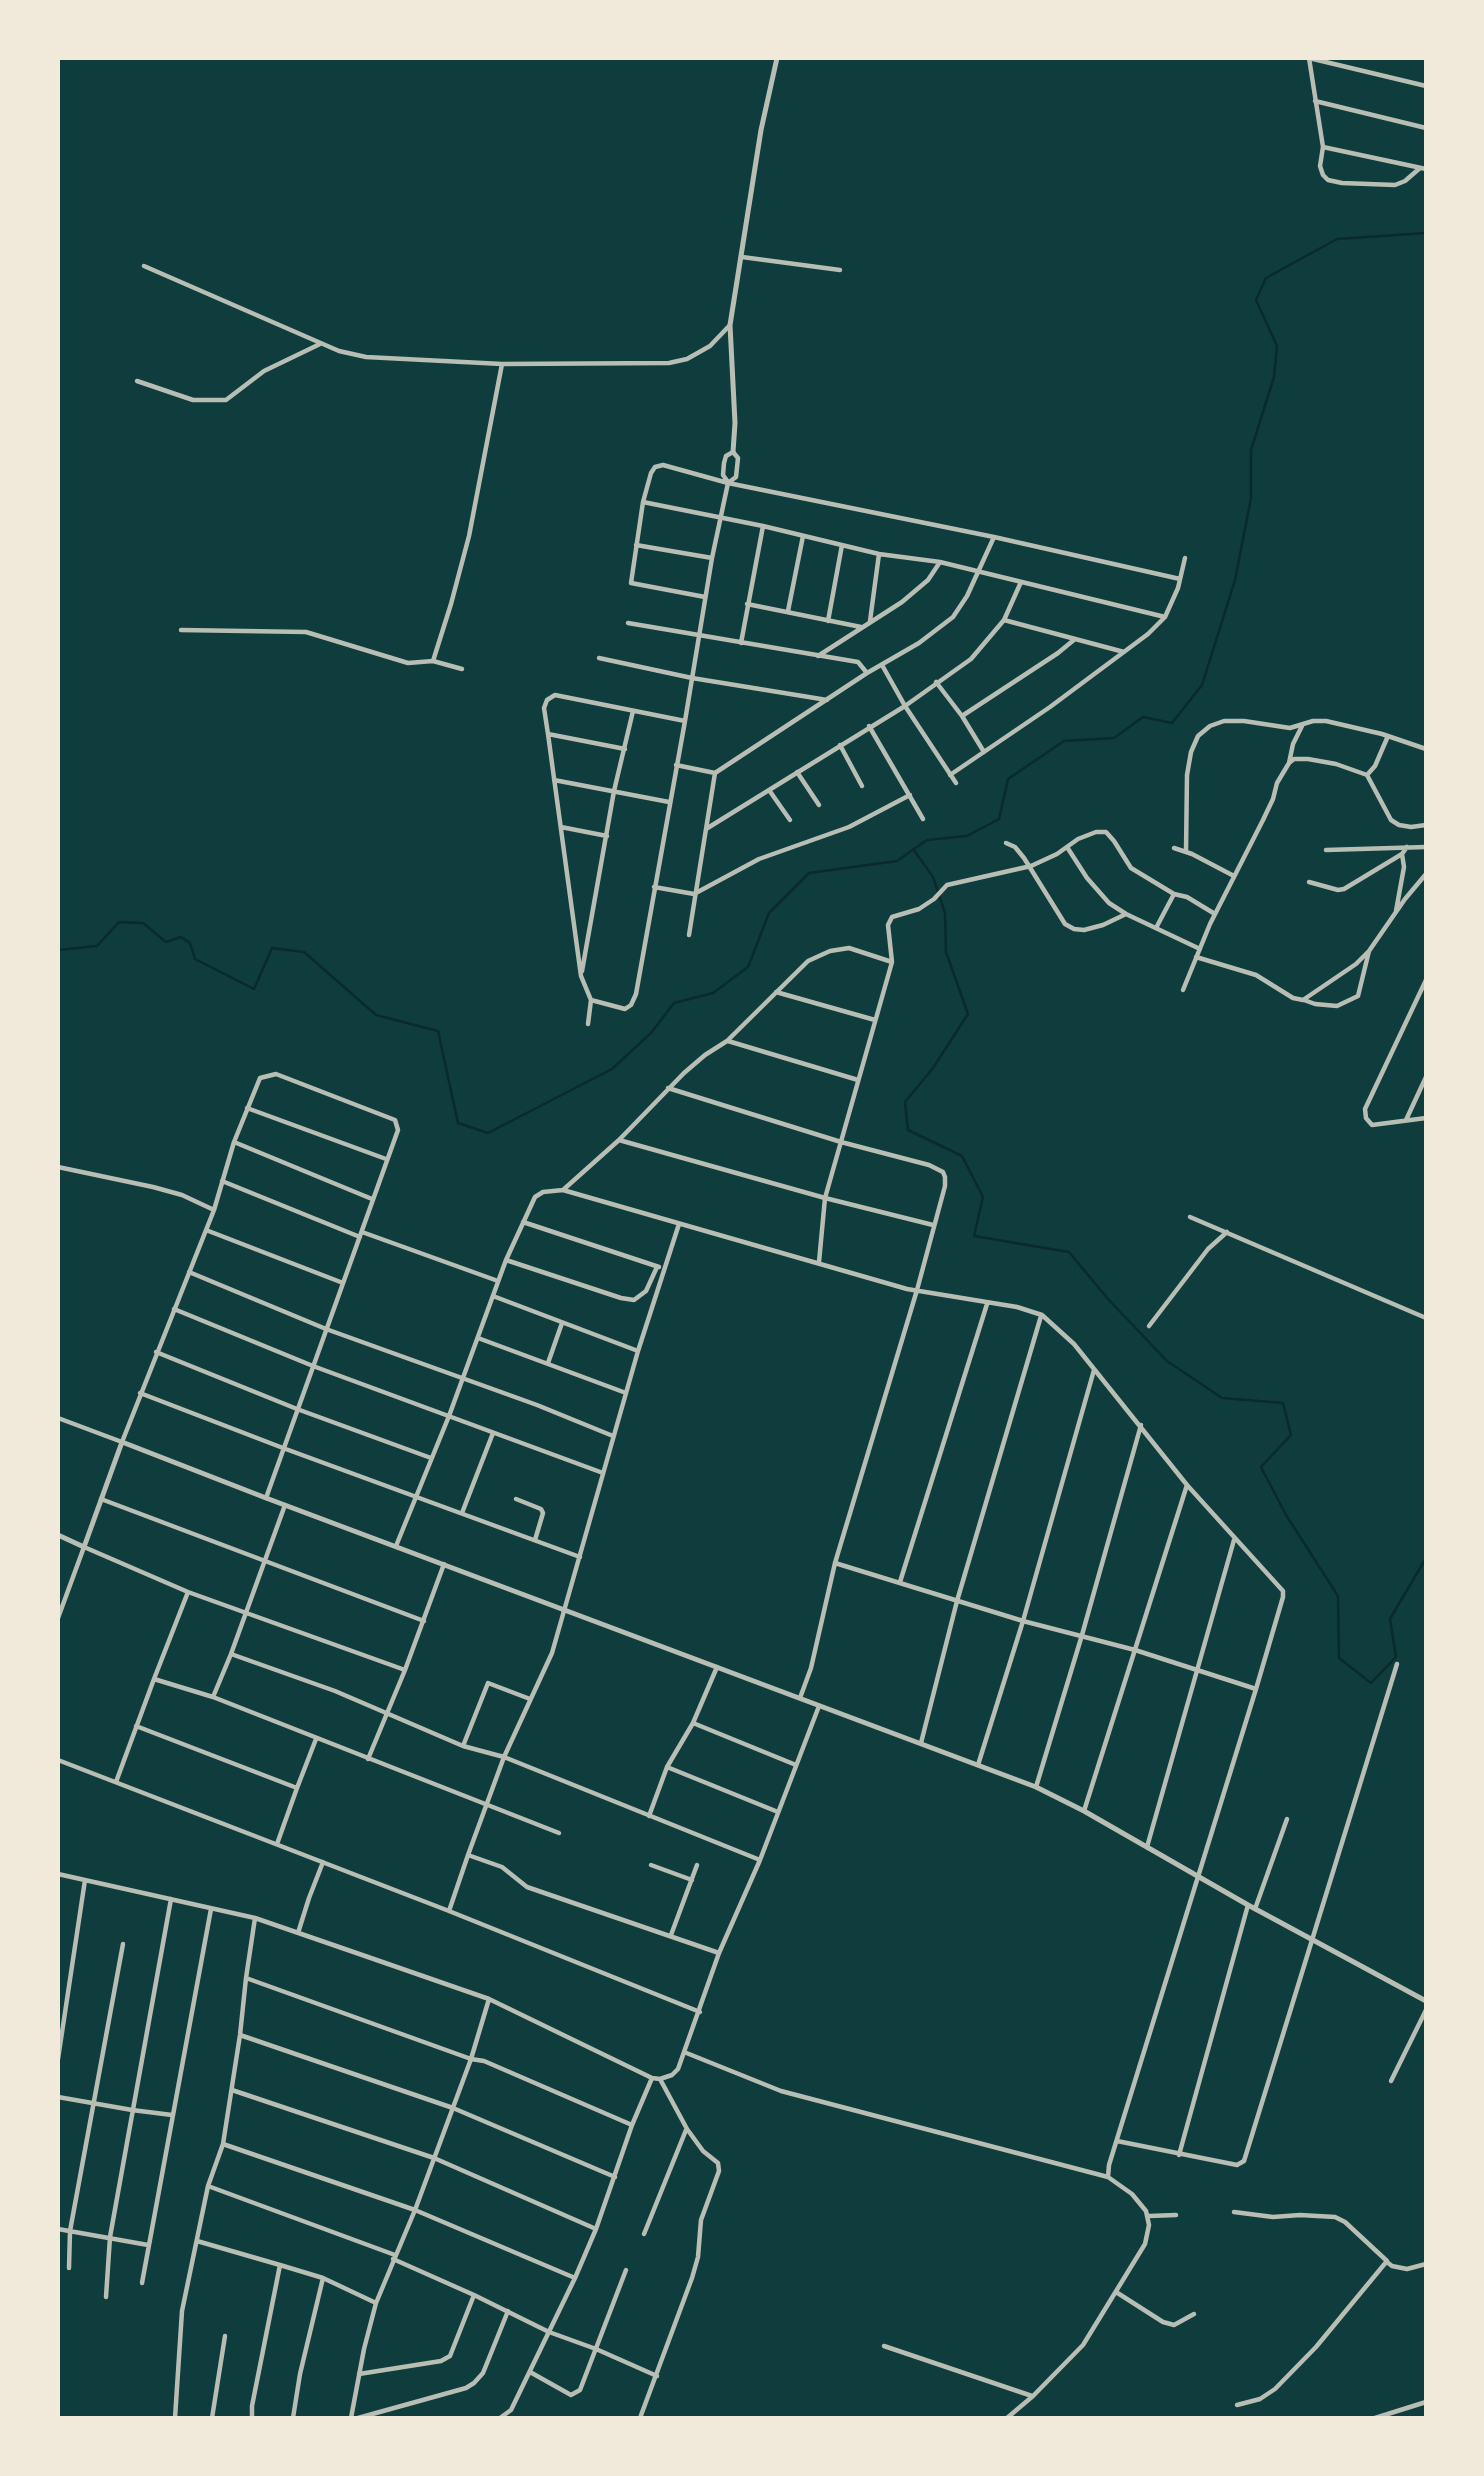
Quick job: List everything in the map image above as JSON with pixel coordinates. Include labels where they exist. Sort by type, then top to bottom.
[{"type":"street","points":[[728,483],[736,477],[738,465],[738,458],[733,452],[735,423],[730,325],[761,130],[777,58]]},
{"type":"street","points":[[1423,169],[1395,186],[1328,180],[1323,176],[1320,166],[1323,147],[1309,58],[1426,86]]},
{"type":"street","points":[[1315,101],[1426,128]]},
{"type":"street","points":[[1323,147],[1423,169]]},
{"type":"street","points":[[742,257],[840,270]]},
{"type":"street","points":[[144,266],[320,344],[366,357],[502,364],[669,363],[687,359],[710,346],[730,325]]},
{"type":"street","points":[[137,381],[193,400],[226,400],[264,371],[320,344]]},
{"type":"street","points":[[433,661],[469,536],[502,364]]},
{"type":"street","points":[[591,1000],[625,1009],[631,1005],[636,994],[698,635],[728,483],[723,475],[724,463],[726,456],[733,452]]},
{"type":"street","points":[[705,597],[631,583],[643,502],[651,473],[656,467],[663,465],[728,483],[994,537],[1180,579]]},
{"type":"street","points":[[643,502],[722,517],[880,554],[940,562],[1165,617]]},
{"type":"street","points":[[741,643],[763,526]]},
{"type":"street","points":[[788,611],[803,536]]},
{"type":"street","points":[[676,765],[715,773],[867,673],[919,643],[953,617],[967,596],[994,537]]},
{"type":"street","points":[[636,545],[712,558]]},
{"type":"street","points":[[828,621],[842,545]]},
{"type":"street","points":[[870,621],[880,554]]},
{"type":"street","points":[[950,775],[1148,634],[1165,617],[1185,558]]},
{"type":"street","points":[[818,656],[919,588],[940,562]]},
{"type":"street","points":[[705,830],[905,706],[971,659],[1004,620],[1021,582]]},
{"type":"street","points":[[747,604],[861,627]]},
{"type":"street","points":[[1004,620],[1124,652]]},
{"type":"street","points":[[628,623],[858,662],[867,673]]},
{"type":"street","points":[[181,630],[306,632],[408,663],[433,661],[462,669]]},
{"type":"street","points":[[962,716],[1075,639]]},
{"type":"street","points":[[599,657],[692,678],[827,700]]},
{"type":"street","points":[[882,665],[905,706],[956,783]]},
{"type":"street","points":[[936,682],[962,716],[984,752]]},
{"type":"street","points":[[587,1024],[591,1000],[581,976],[544,708],[547,700],[555,695],[685,721]]},
{"type":"street","points":[[581,976],[614,791],[633,711]]},
{"type":"street","points":[[1186,852],[1187,775],[1191,752],[1198,736],[1210,726],[1224,721],[1244,721],[1290,728],[1313,721],[1326,721],[1388,736],[1426,749]]},
{"type":"street","points":[[869,726],[923,819]]},
{"type":"street","points":[[1183,990],[1215,914],[1273,799],[1277,783],[1289,762],[1293,744],[1302,726]]},
{"type":"street","points":[[548,734],[625,749]]},
{"type":"street","points":[[1367,775],[1376,766],[1388,736]]},
{"type":"street","points":[[841,745],[862,786]]},
{"type":"street","points":[[1289,762],[1326,762],[1367,775],[1391,820],[1411,827],[1426,825]]},
{"type":"street","points":[[797,772],[819,805]]},
{"type":"street","points":[[689,935],[715,773]]},
{"type":"street","points":[[554,780],[669,802]]},
{"type":"street","points":[[769,790],[790,820]]},
{"type":"street","points":[[654,887],[694,894],[759,859],[849,827],[910,795]]},
{"type":"street","points":[[561,827],[607,836]]},
{"type":"street","points":[[819,1262],[825,1198],[892,962],[888,925],[892,917],[919,909],[934,899],[947,885],[1031,866],[1096,832],[1106,832],[1115,841],[1131,868],[1174,894],[1187,897],[1215,914]]},
{"type":"street","points":[[1006,843],[1016,847],[1031,866],[1065,924],[1084,930],[1126,914]]},
{"type":"street","points":[[1326,850],[1426,846]]},
{"type":"street","points":[[1067,847],[1097,891],[1126,914],[1200,949]]},
{"type":"street","points":[[1309,882],[1338,890],[1344,889],[1402,854],[1407,847]]},
{"type":"street","points":[[1174,848],[1234,876]]},
{"type":"street","points":[[1395,912],[1404,867],[1402,854]]},
{"type":"street","points":[[1303,1000],[1335,981],[1369,951],[1395,912],[1426,874]]},
{"type":"street","points":[[1156,928],[1174,894]]},
{"type":"street","points":[[563,1190],[619,1140],[667,1088],[705,1055],[727,1041],[808,961],[830,951],[849,948],[892,962]]},
{"type":"street","points":[[1196,957],[1255,975],[1293,998],[1337,1006],[1358,996],[1369,951]]},
{"type":"street","points":[[1426,980],[1365,1109],[1366,1118],[1372,1125],[1426,1118]]},
{"type":"street","points":[[776,992],[875,1020]]},
{"type":"street","points":[[727,1041],[858,1080]]},
{"type":"street","points":[[58,1618],[140,1393],[214,1210],[247,1108],[260,1078],[276,1074],[395,1120],[398,1130],[265,1498]]},
{"type":"street","points":[[1406,1120],[1426,1077]]},
{"type":"street","points":[[667,1088],[841,1142],[929,1165],[943,1172],[945,1186],[917,1290],[835,1563],[811,1668],[800,1698]]},
{"type":"street","points":[[247,1108],[387,1159]]},
{"type":"street","points":[[619,1140],[825,1198],[933,1225]]},
{"type":"street","points":[[234,1142],[373,1200]]},
{"type":"street","points":[[58,1167],[172,1192],[214,1210]]},
{"type":"street","points":[[222,1181],[361,1234],[498,1281]]},
{"type":"street","points":[[396,1546],[449,1416],[506,1261],[535,1197],[543,1192],[563,1190],[907,1289],[1017,1307],[1042,1315],[1074,1344],[1187,1485],[1281,1587],[1284,1594],[1108,2177]]},
{"type":"street","points":[[1190,1217],[1426,1318]]},
{"type":"street","points":[[523,1222],[664,1270]]},
{"type":"street","points":[[449,1911],[504,1757],[552,1653],[625,1393],[679,1223]]},
{"type":"street","points":[[206,1230],[343,1283]]},
{"type":"street","points":[[1149,1326],[1208,1249],[1228,1232]]},
{"type":"street","points":[[506,1261],[634,1300],[646,1291],[657,1267]]},
{"type":"street","points":[[189,1272],[326,1329],[462,1377],[613,1436]]},
{"type":"street","points":[[493,1296],[638,1351]]},
{"type":"street","points":[[900,1582],[987,1304]]},
{"type":"street","points":[[174,1309],[313,1366],[603,1473]]},
{"type":"street","points":[[921,1743],[957,1601],[1042,1315]]},
{"type":"street","points":[[548,1363],[562,1323]]},
{"type":"street","points":[[478,1338],[625,1393]]},
{"type":"street","points":[[156,1352],[297,1409],[431,1458]]},
{"type":"street","points":[[978,1765],[1023,1621],[1094,1370]]},
{"type":"street","points":[[140,1393],[580,1557]]},
{"type":"street","points":[[58,1418],[1036,1787],[1426,2001]]},
{"type":"street","points":[[1036,1787],[1141,1425]]},
{"type":"street","points":[[462,1513],[493,1433]]},
{"type":"street","points":[[1084,1811],[1187,1485]]},
{"type":"street","points":[[101,1499],[424,1621]]},
{"type":"street","points":[[516,1499],[541,1509],[543,1513],[535,1540]]},
{"type":"street","points":[[213,1697],[285,1505]]},
{"type":"street","points":[[58,1535],[188,1592],[405,1670]]},
{"type":"street","points":[[1147,1847],[1234,1539]]},
{"type":"street","points":[[835,1563],[1023,1621],[1135,1650],[1256,1689]]},
{"type":"street","points":[[368,1759],[445,1564]]},
{"type":"street","points":[[117,1782],[188,1592]]},
{"type":"street","points":[[231,1654],[335,1691],[463,1746],[504,1757],[760,1860]]},
{"type":"street","points":[[1117,2141],[1237,2165],[1244,2161],[1397,1664]]},
{"type":"street","points":[[649,1816],[667,1767],[693,1723],[717,1667]]},
{"type":"street","points":[[155,1679],[213,1697],[559,1833]]},
{"type":"street","points":[[463,1746],[488,1683],[530,1699]]},
{"type":"street","points":[[58,1874],[255,1918],[489,1999],[652,2078],[660,2079],[672,2075],[678,2069],[719,1952],[760,1860],[819,1706]]},
{"type":"street","points":[[693,1723],[796,1765]]},
{"type":"street","points":[[136,1726],[298,1788]]},
{"type":"street","points":[[276,1845],[316,1739]]},
{"type":"street","points":[[58,1760],[449,1911],[700,2012]]},
{"type":"street","points":[[667,1767],[778,1812]]},
{"type":"street","points":[[1255,1909],[1287,1819]]},
{"type":"street","points":[[468,1855],[502,1867],[527,1887],[719,1952]]},
{"type":"street","points":[[298,1933],[323,1862]]},
{"type":"street","points":[[651,1865],[692,1880]]},
{"type":"street","points":[[671,1935],[697,1865]]},
{"type":"street","points":[[58,2059],[85,1880]]},
{"type":"street","points":[[106,2297],[110,2237],[171,1899]]},
{"type":"street","points":[[1179,2155],[1248,1905]]},
{"type":"street","points":[[142,2283],[211,1909]]},
{"type":"street","points":[[175,2418],[182,2311],[208,2186],[223,2144],[255,1918]]},
{"type":"street","points":[[69,2268],[70,2231],[123,1944]]},
{"type":"street","points":[[246,1978],[471,2059],[484,2061],[632,2125]]},
{"type":"street","points":[[351,2418],[376,2303],[415,2210],[453,2108],[489,1999]]},
{"type":"street","points":[[1391,2081],[1426,2010]]},
{"type":"street","points":[[240,2035],[453,2108],[615,2177]]},
{"type":"street","points":[[684,2052],[781,2091],[1108,2177],[1132,2194],[1149,2216],[1145,2244],[1083,2345],[1033,2396],[1007,2418]]},
{"type":"street","points":[[500,2418],[511,2410],[575,2278],[652,2078]]},
{"type":"street","points":[[640,2418],[692,2278],[698,2258],[701,2220],[719,2171],[718,2163],[703,2151],[687,2129],[660,2079]]},
{"type":"street","points":[[232,2090],[434,2158],[596,2228]]},
{"type":"street","points":[[58,2097],[172,2115]]},
{"type":"street","points":[[644,2234],[687,2129]]},
{"type":"street","points":[[223,2144],[415,2210],[575,2278]]},
{"type":"street","points":[[208,2186],[394,2257],[549,2332],[596,2348],[657,2376]]},
{"type":"street","points":[[1234,2212],[1273,2217],[1335,2217],[1345,2222],[1392,2266],[1407,2269],[1426,2264]]},
{"type":"street","points":[[1149,2216],[1176,2215]]},
{"type":"street","points":[[58,2229],[148,2245]]},
{"type":"street","points":[[197,2241],[323,2278],[376,2303]]},
{"type":"street","points":[[1237,2405],[1260,2399],[1275,2389],[1316,2347],[1387,2262]]},
{"type":"street","points":[[252,2418],[252,2406],[280,2265]]},
{"type":"street","points":[[530,2372],[561,2390],[575,2395],[580,2390],[626,2270]]},
{"type":"street","points":[[293,2418],[300,2374],[323,2278]]},
{"type":"street","points":[[1116,2292],[1163,2322],[1174,2325],[1194,2314]]},
{"type":"street","points":[[359,2374],[441,2361],[450,2356],[474,2295]]},
{"type":"street","points":[[358,2418],[466,2388],[474,2383],[483,2373],[508,2311]]},
{"type":"street","points":[[212,2418],[225,2336]]},
{"type":"street","points":[[884,2346],[1033,2396]]},
{"type":"street","points":[[1375,2418],[1426,2402]]},
{"type":"waterway","points":[[58,950],[97,946],[119,922],[143,923],[166,942],[181,937],[190,943],[195,959],[254,989],[272,948],[304,952],[376,1015],[438,1031],[458,1123],[488,1133],[612,1069],[651,1033],[674,1003],[713,993],[748,967],[769,913],[809,873],[897,861],[927,840],[967,836],[999,819],[1008,779],[1064,741],[1114,738],[1143,717],[1172,723],[1202,685],[1235,580],[1251,498],[1251,450],[1274,377],[1277,346],[1256,300],[1266,278],[1337,239],[1426,233]]},
{"type":"waterway","points":[[913,849],[933,877],[945,913],[946,952],[968,1014],[933,1068],[905,1102],[908,1130],[962,1156],[983,1197],[974,1236],[1069,1252],[1108,1299],[1167,1361],[1222,1398],[1283,1403],[1291,1435],[1261,1467],[1286,1515],[1338,1596],[1339,1658],[1371,1683],[1396,1657],[1390,1619],[1426,1558]]}]
